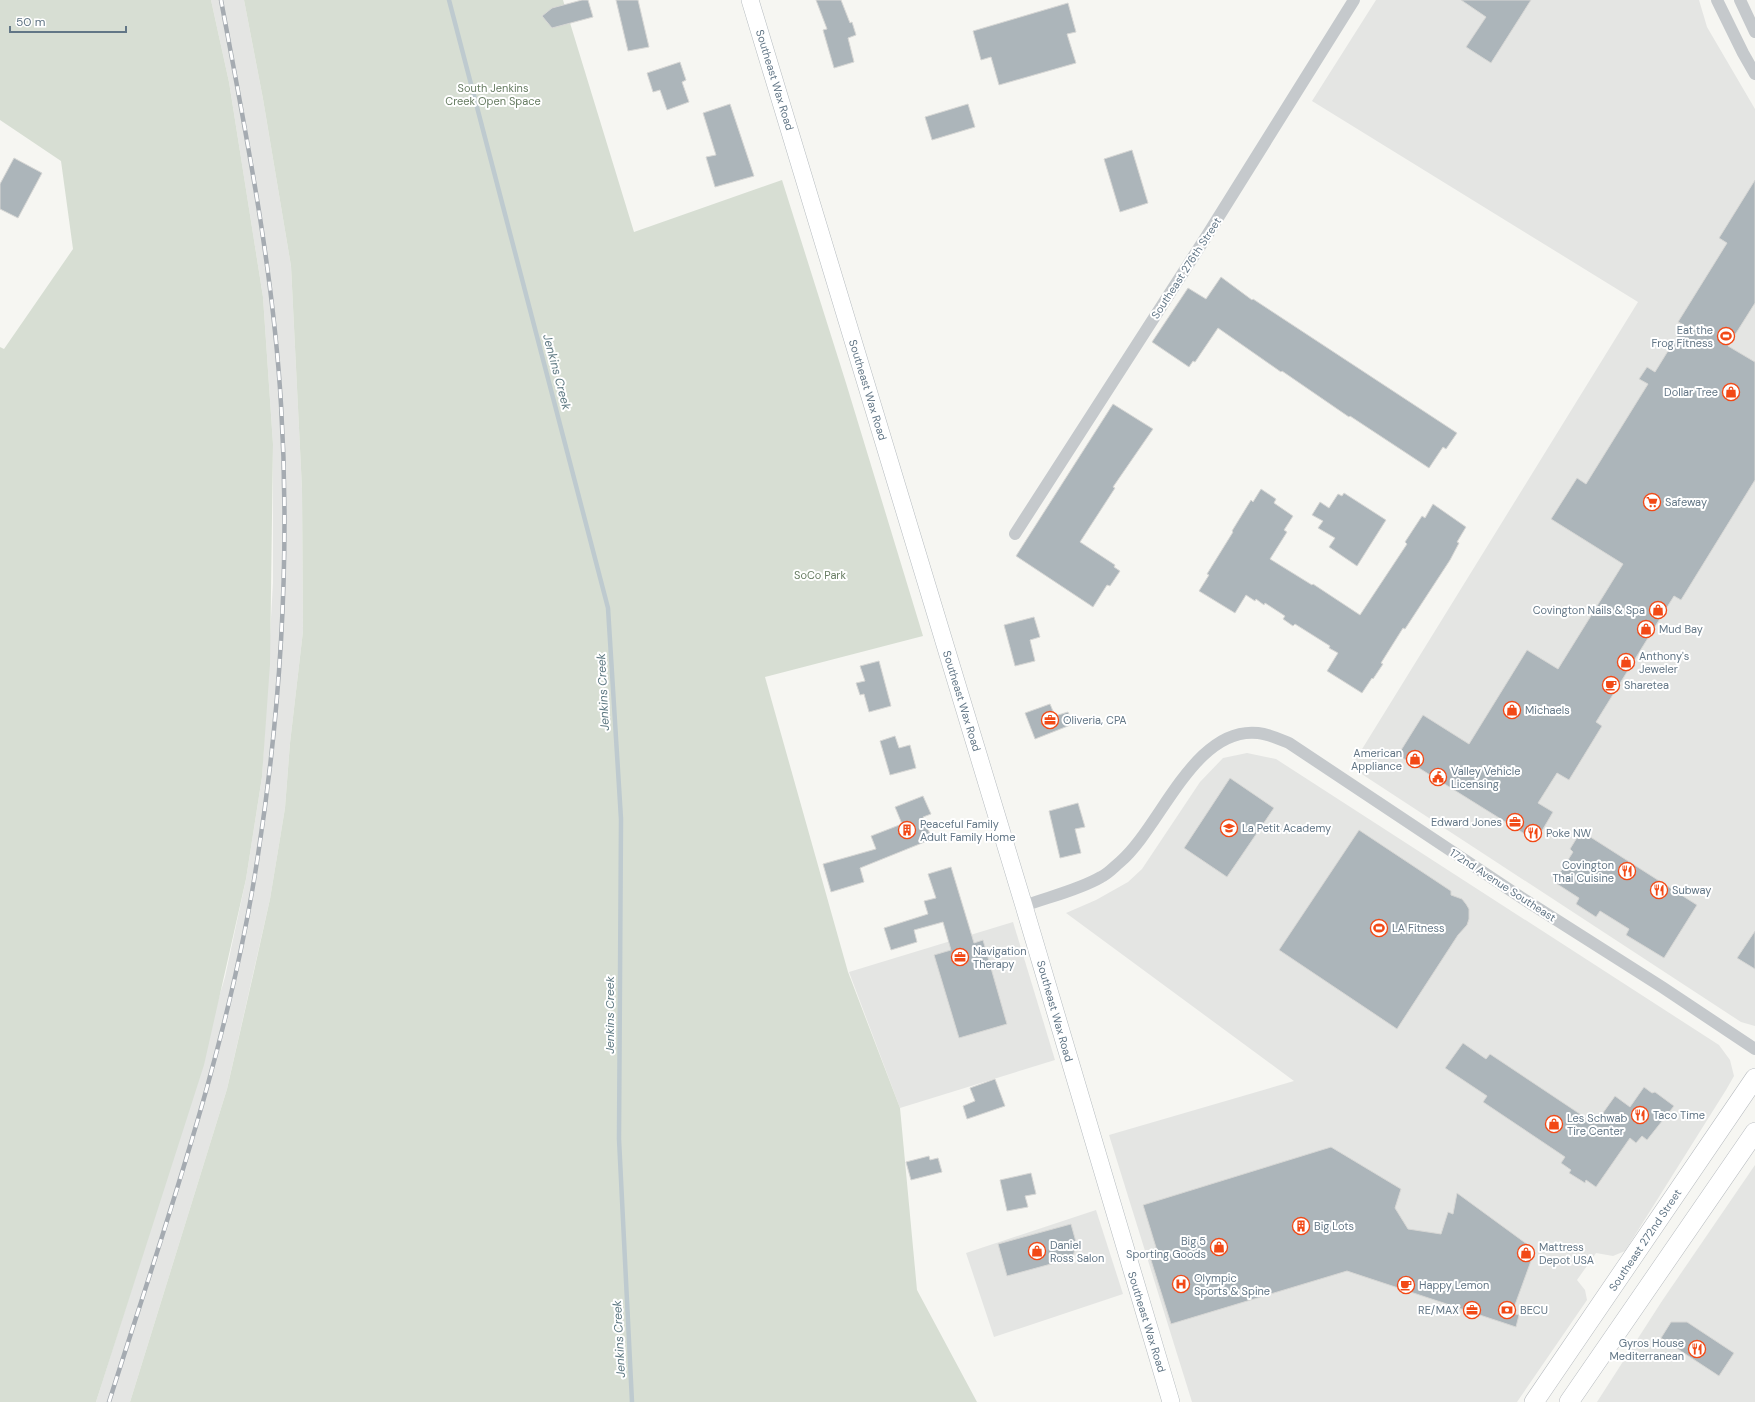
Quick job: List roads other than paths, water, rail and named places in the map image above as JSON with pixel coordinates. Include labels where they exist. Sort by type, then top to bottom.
[{"type":"main road","name":"Southeast 272nd Street","points":[[1534,1402],[1755,1078]]},
{"type":"main road","points":[[1569,1402],[1755,1132]]},
{"type":"street","name":"Southeast Wax Road","points":[[750,0],[1024,906],[1171,1402]]},
{"type":"street","name":"Southeast 276th Street","points":[[1015,534],[1206,237],[1354,0]]},
{"type":"street","points":[[1717,0],[1742,53],[1755,74]]},
{"type":"street","points":[[1740,0],[1755,32]]},
{"type":"street","name":"172nd Avenue Southeast","points":[[1024,906],[1087,884],[1102,877],[1121,861],[1138,843],[1186,774],[1200,757],[1214,745],[1230,737],[1248,732],[1274,736],[1289,743],[1522,898],[1662,987],[1755,1049]]},
{"type":"waterway","name":"Jenkins Creek","points":[[449,0],[608,608],[621,819],[619,1139],[632,1402]]},
{"type":"railway","points":[[109,1402],[174,1199],[214,1063],[231,994],[246,925],[258,855],[273,743],[278,687],[284,574],[284,460],[277,353],[272,302],[257,201],[221,0]]},
{"type":"place","name":"Eat the Frog Fitness","points":[[1726,336]]},
{"type":"place","name":"Dollar Tree","points":[[1731,392]]},
{"type":"place","name":"Safeway","points":[[1652,502]]},
{"type":"place","name":"Covington Nails & Spa","points":[[1658,610]]},
{"type":"place","name":"Mud Bay","points":[[1646,629]]},
{"type":"place","name":"Anthony's Jeweler","points":[[1626,662]]},
{"type":"place","name":"Sharetea","points":[[1611,685]]},
{"type":"place","name":"Michaels","points":[[1512,710]]},
{"type":"place","name":"Oliveria, CPA","points":[[1050,720]]},
{"type":"place","name":"American Appliance","points":[[1415,759]]},
{"type":"place","name":"Valley Vehicle Licensing","points":[[1438,777]]},
{"type":"place","name":"Edward Jones","points":[[1515,822]]},
{"type":"place","name":"La Petit Academy","points":[[1229,828]]},
{"type":"place","name":"Peaceful Family Adult Family Home","points":[[907,830]]},
{"type":"place","name":"Poke NW","points":[[1533,833]]},
{"type":"place","name":"Covington Thai Cuisine","points":[[1627,871]]},
{"type":"place","name":"Subway","points":[[1659,890]]},
{"type":"place","name":"LA Fitness","points":[[1379,928]]},
{"type":"place","name":"Navigation Therapy","points":[[960,957]]},
{"type":"place","name":"Taco Time","points":[[1640,1115]]},
{"type":"place","name":"Les Schwab Tire Center","points":[[1554,1124]]},
{"type":"place","name":"Big Lots","points":[[1301,1226]]},
{"type":"place","name":"Big 5 Sporting Goods","points":[[1219,1247]]},
{"type":"place","name":"Daniel Ross Salon","points":[[1037,1251]]},
{"type":"place","name":"Mattress Depot USA","points":[[1526,1253]]},
{"type":"place","name":"Olympic Sports & Spine","points":[[1181,1284]]},
{"type":"place","name":"Happy Lemon","points":[[1406,1285]]},
{"type":"place","name":"RE/MAX","points":[[1472,1310]]},
{"type":"place","name":"BECU","points":[[1507,1310]]},
{"type":"place","name":"Gyros House Mediterranean","points":[[1697,1349]]},
{"type":"park label","name":"South Jenkins Creek Open Space","points":[[493,94]]},
{"type":"park label","name":"SoCo Park","points":[[820,575]]}]
